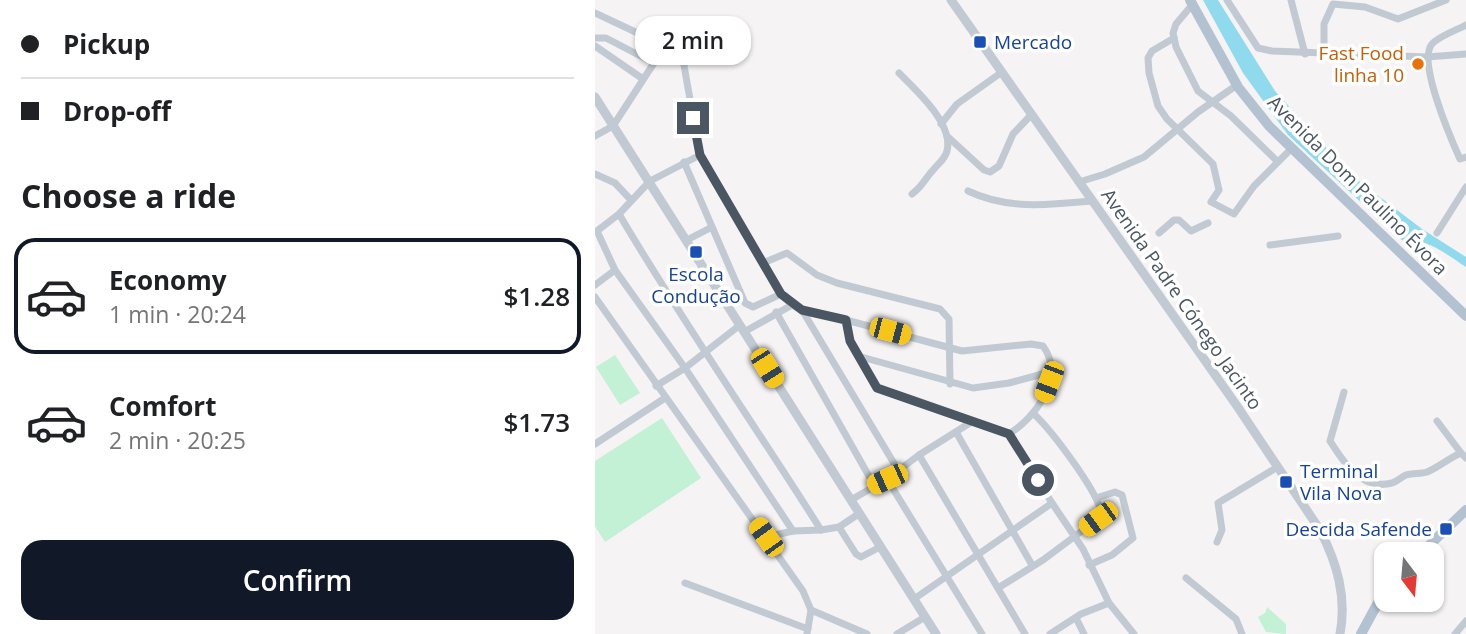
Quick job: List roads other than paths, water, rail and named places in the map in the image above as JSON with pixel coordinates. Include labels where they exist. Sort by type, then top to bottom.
[{"type":"main road","name":"Avenida Dom Paulino Évora","points":[[1191,2],[1237,85],[1269,126],[1466,316]]},
{"type":"main road","points":[[1433,542],[1466,510]]},
{"type":"main road","points":[[1361,634],[1374,611]]},
{"type":"street","name":"Avenida Padre Cónego Jacinto","points":[[951,0],[1237,406],[1320,530],[1331,551],[1342,594],[1340,634]]},
{"type":"street","points":[[1227,0],[1258,48],[1305,54],[1427,57],[1466,54]]},
{"type":"street","points":[[1291,0],[1305,54]]},
{"type":"street","points":[[1324,54],[1324,24],[1333,4],[1365,4],[1398,19],[1446,0]]},
{"type":"street","points":[[1191,2],[1176,24],[1174,38],[1198,91],[1231,116],[1277,161]]},
{"type":"street","points":[[595,13],[677,54],[687,70],[700,155],[781,294],[792,305],[802,310],[962,351],[1038,345],[1048,353],[1049,382],[1034,414],[1009,434]]},
{"type":"street","points":[[1466,25],[1432,44],[1427,57],[1445,128],[1460,159],[1466,158]]},
{"type":"street","points":[[595,38],[605,38],[654,63]]},
{"type":"street","points":[[1174,38],[1152,51],[1148,58],[1149,73],[1158,106],[1213,164],[1219,190],[1211,202],[1234,214],[1254,186],[1292,148]]},
{"type":"street","points":[[595,46],[643,79]]},
{"type":"street","points":[[595,136],[613,126],[665,46]]},
{"type":"street","points":[[941,124],[957,104],[1002,72]]},
{"type":"street","points":[[899,73],[929,103],[941,124],[948,147],[944,159],[933,169],[925,183],[912,194]]},
{"type":"street","points":[[1079,182],[1144,157],[1237,85]]},
{"type":"street","points":[[595,97],[936,634]]},
{"type":"street","points":[[946,136],[984,170],[990,172],[999,166],[1013,134],[1031,114]]},
{"type":"street","points":[[700,155],[650,181],[619,214],[596,230],[615,270],[685,368],[793,531]]},
{"type":"street","points":[[684,162],[748,306],[753,307],[781,294]]},
{"type":"street","points":[[595,174],[615,183],[631,200]]},
{"type":"street","points":[[1437,233],[1466,187]]},
{"type":"street","points":[[968,191],[999,203],[1014,205],[1092,201]]},
{"type":"street","points":[[619,214],[653,272],[821,530]]},
{"type":"street","points":[[1159,233],[1174,220],[1179,220],[1191,231],[1208,223]]},
{"type":"street","points":[[687,240],[712,226]]},
{"type":"street","points":[[1271,245],[1338,236]]},
{"type":"street","points":[[763,264],[787,253],[817,275],[837,283],[940,309],[949,319],[950,384]]},
{"type":"street","points":[[595,285],[615,270]]},
{"type":"street","points":[[595,297],[803,591],[811,610],[807,632],[685,583]]},
{"type":"street","points":[[656,386],[742,329],[792,305]]},
{"type":"street","points":[[802,310],[898,470]]},
{"type":"street","points":[[776,313],[874,485]]},
{"type":"street","points":[[846,320],[850,341],[877,388],[1009,434],[1074,537],[1109,603],[1134,634]]},
{"type":"street","points":[[859,356],[950,384],[973,388],[1009,383],[1049,372]]},
{"type":"street","points":[[1344,391],[1330,440],[1344,463],[1356,475],[1369,482],[1382,485],[1396,482],[1405,475],[1426,472],[1463,456],[1437,421]]},
{"type":"street","points":[[595,444],[665,398]]},
{"type":"street","points":[[998,588],[1074,537],[1098,519],[1101,511],[1096,498],[1034,414]]},
{"type":"street","points":[[851,500],[973,421]]},
{"type":"street","points":[[956,432],[1014,529],[1032,565]]},
{"type":"street","points":[[919,455],[1025,634]]},
{"type":"street","points":[[1217,542],[1222,530],[1218,503],[1276,468]]},
{"type":"street","points":[[887,479],[949,576],[982,634]]},
{"type":"street","points":[[1089,565],[1112,555],[1133,538],[1122,495],[1115,492],[1096,498]]},
{"type":"street","points":[[914,599],[1052,503]]},
{"type":"street","points":[[766,537],[793,531],[839,527],[860,513]]},
{"type":"street","points":[[839,527],[856,554],[861,556],[880,547]]},
{"type":"street","points":[[1186,578],[1236,620],[1242,634]]},
{"type":"street","points":[[1050,634],[1109,603]]},
{"type":"street","points":[[811,610],[867,634]]},
{"type":"street","points":[[897,634],[925,617]]},
{"type":"street","points":[[1076,618],[1084,634]]},
{"type":"street","points":[[1455,634],[1466,621]]},
{"type":"water","points":[[1203,0],[1218,0],[1275,91],[1351,175],[1422,229],[1466,257],[1466,267],[1428,244],[1403,241],[1288,135],[1243,73]]},
{"type":"place","name":"Mercado","points":[[980,42]]},
{"type":"place","name":"Fast Food linha 10","points":[[1418,64]]},
{"type":"place","name":"Escola Condução","points":[[696,252]]},
{"type":"place","name":"Terminal Vila Nova","points":[[1286,482]]},
{"type":"place","name":"Descida Safende","points":[[1446,529]]}]
